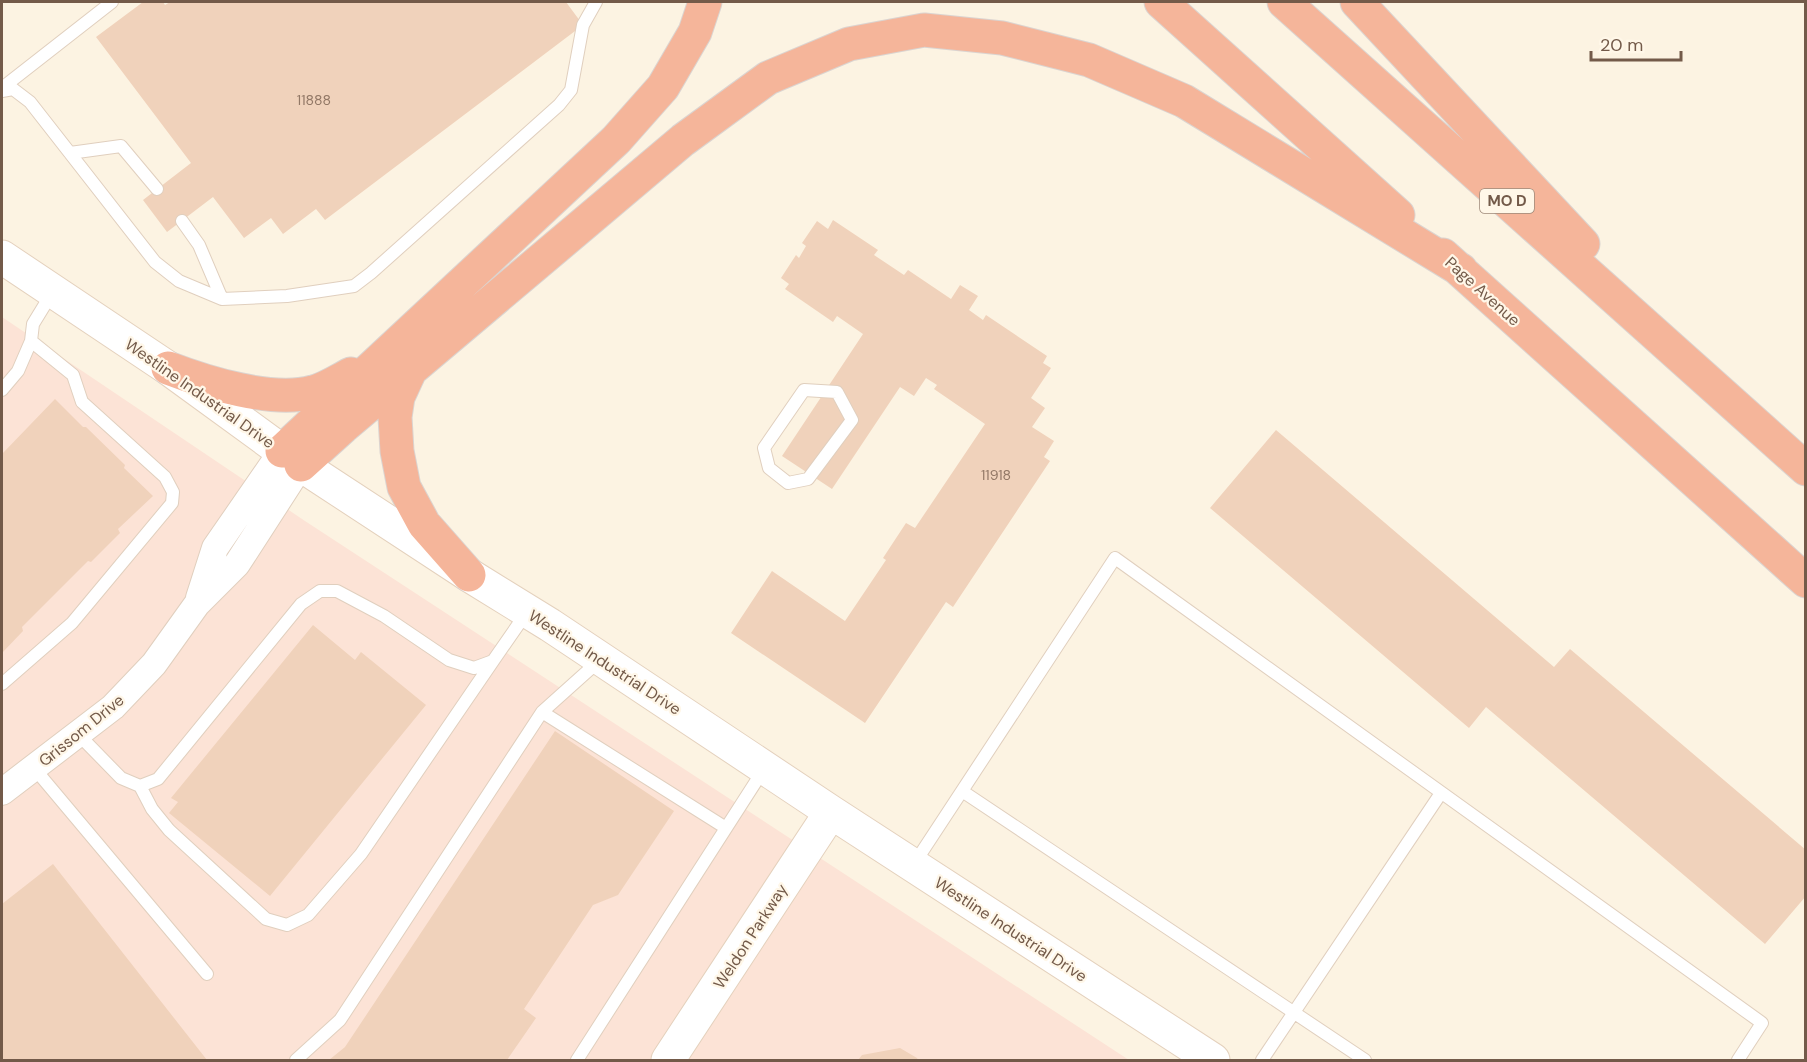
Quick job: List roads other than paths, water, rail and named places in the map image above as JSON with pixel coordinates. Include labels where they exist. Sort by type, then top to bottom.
[{"type":"highway","points":[[168,368],[207,382],[287,396],[315,392],[398,363],[616,140],[663,87],[695,32],[705,2]]},
{"type":"highway","name":"Page Avenue","points":[[1161,2],[1806,580]]},
{"type":"highway","name":"MO D","points":[[1284,2],[1806,468]]},
{"type":"highway","points":[[1357,2],[1730,401]]},
{"type":"highway","points":[[291,458],[398,363],[683,140],[768,78],[849,44],[924,30],[1002,38],[1089,60],[1184,101],[1461,270]]},
{"type":"highway","points":[[398,363],[398,398],[395,417],[397,451],[404,487],[424,524],[469,575]]},
{"type":"street","name":"Westline Industrial Drive","points":[[2,257],[168,368],[291,458],[601,659],[1197,1054]]},
{"type":"street","name":"Grissom Drive","points":[[2,789],[34,768],[113,707],[154,664],[197,604],[237,564],[291,458]]},
{"type":"street","name":"Weldon Parkway","points":[[668,1060],[831,812]]},
{"type":"lane","points":[[2,89],[111,2]]},
{"type":"lane","points":[[2,89],[13,89],[30,102],[155,262],[179,281],[222,299],[287,296],[354,286],[559,105],[571,90],[583,25],[596,2]]},
{"type":"lane","points":[[70,153],[122,146],[157,189]]},
{"type":"lane","points":[[182,221],[199,245],[222,299]]},
{"type":"lane","points":[[2,390],[18,371],[31,341],[33,324],[53,292]]},
{"type":"lane","points":[[2,684],[72,623],[172,503],[173,492],[165,477],[82,402],[73,375],[31,341]]},
{"type":"lane","points":[[804,390],[837,392],[852,420],[808,479],[788,483],[769,468],[764,448],[804,390]]},
{"type":"lane","points":[[913,865],[1115,558],[1762,1023],[1738,1060]]},
{"type":"lane","points":[[140,786],[158,778],[301,604],[320,591],[337,591],[384,616],[449,660],[474,668],[493,661]]},
{"type":"lane","points":[[78,734],[121,778],[140,786],[152,809],[170,830],[266,919],[287,925],[308,915],[361,854],[528,611]]},
{"type":"lane","points":[[296,1060],[340,1020],[542,712],[601,659]]},
{"type":"lane","points":[[542,712],[726,828]]},
{"type":"lane","points":[[34,768],[207,974]]},
{"type":"lane","points":[[577,1060],[764,768]]},
{"type":"lane","points":[[962,791],[1295,1011],[1365,1060]]},
{"type":"lane","points":[[1262,1060],[1441,793]]}]
